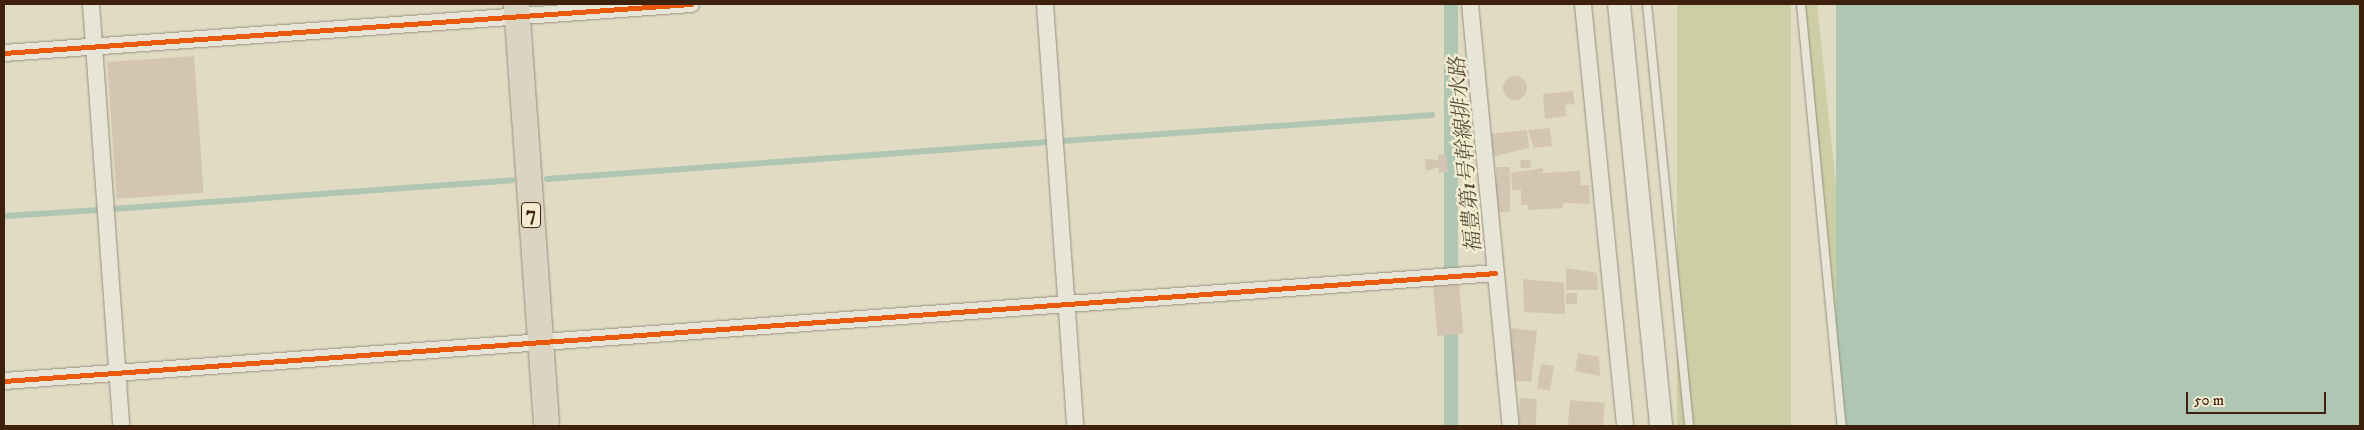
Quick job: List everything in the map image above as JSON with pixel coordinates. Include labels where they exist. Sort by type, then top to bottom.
[{"type":"main road","name":"7","points":[[516,10],[546,426]]},
{"type":"street","points":[[91,4],[121,426]]},
{"type":"street","points":[[4,53],[94,47],[516,10],[691,4]]},
{"type":"street","points":[[1045,4],[1075,426]]},
{"type":"street","points":[[1470,4],[1493,273],[1511,426]]},
{"type":"street","points":[[1583,4],[1625,426]]},
{"type":"street","points":[[1619,4],[1661,426]]},
{"type":"street","points":[[4,381],[1493,273]]},
{"type":"lane","points":[[1647,4],[1689,426]]},
{"type":"lane","points":[[1801,4],[1842,426]]},
{"type":"shaded area","points":[[1677,4],[1791,4],[1791,426],[1677,426]]},
{"type":"shaded area","points":[[1805,4],[1817,4],[1861,426],[1849,426],[1832,301]]},
{"type":"water","points":[[1444,4],[1458,4],[1458,426],[1444,426]]},
{"type":"water","points":[[1836,4],[2360,4],[2360,426],[1836,426]]},
{"type":"building","points":[[194,56],[204,193],[117,199],[107,62]]},
{"type":"building","points":[[1515,76],[1520,77],[1526,83],[1526,93],[1520,99],[1515,100],[1510,99],[1504,93],[1503,88],[1504,83],[1510,77]]},
{"type":"building","points":[[1573,91],[1575,104],[1565,105],[1566,116],[1545,119],[1543,94]]},
{"type":"building","points":[[1550,128],[1552,146],[1534,148],[1528,130]]},
{"type":"building","points":[[1527,130],[1529,148],[1491,157],[1489,134]]},
{"type":"building","points":[[1446,154],[1448,172],[1439,173],[1439,167],[1426,171],[1425,159],[1438,160],[1438,155]]},
{"type":"building","points":[[1520,160],[1530,160],[1531,168],[1521,168]]},
{"type":"building","points":[[1496,167],[1510,167],[1510,212],[1496,212]]},
{"type":"building","points":[[1543,168],[1543,173],[1580,171],[1581,185],[1589,185],[1590,204],[1563,203],[1563,208],[1528,210],[1528,205],[1521,205],[1521,190],[1512,190],[1511,173]]},
{"type":"building","points":[[1566,268],[1597,273],[1598,290],[1566,290]]},
{"type":"building","points":[[1523,279],[1564,283],[1565,314],[1524,312]]},
{"type":"building","points":[[1459,284],[1463,334],[1437,336],[1433,286]]},
{"type":"building","points":[[1566,293],[1577,293],[1577,304],[1566,304]]},
{"type":"building","points":[[1511,328],[1537,331],[1531,382],[1512,380]]},
{"type":"building","points":[[1578,353],[1599,357],[1600,376],[1575,371]]},
{"type":"building","points":[[1541,364],[1554,366],[1550,391],[1537,389]]},
{"type":"building","points":[[1520,398],[1537,399],[1536,426],[1519,426]]},
{"type":"building","points":[[1570,400],[1605,403],[1603,426],[1568,426]]},
{"type":"waterway","points":[[1062,141],[1432,115]]},
{"type":"waterway","points":[[547,179],[1048,142]]},
{"type":"waterway","points":[[112,209],[512,180]]},
{"type":"waterway","points":[[4,216],[99,210]]},
{"type":"cycle path","points":[[4,53],[691,4]]},
{"type":"cycle path","points":[[4,381],[1495,273]]},
{"type":"water label","name":"福豊第1号幹線排水路","points":[[1466,155]]}]
